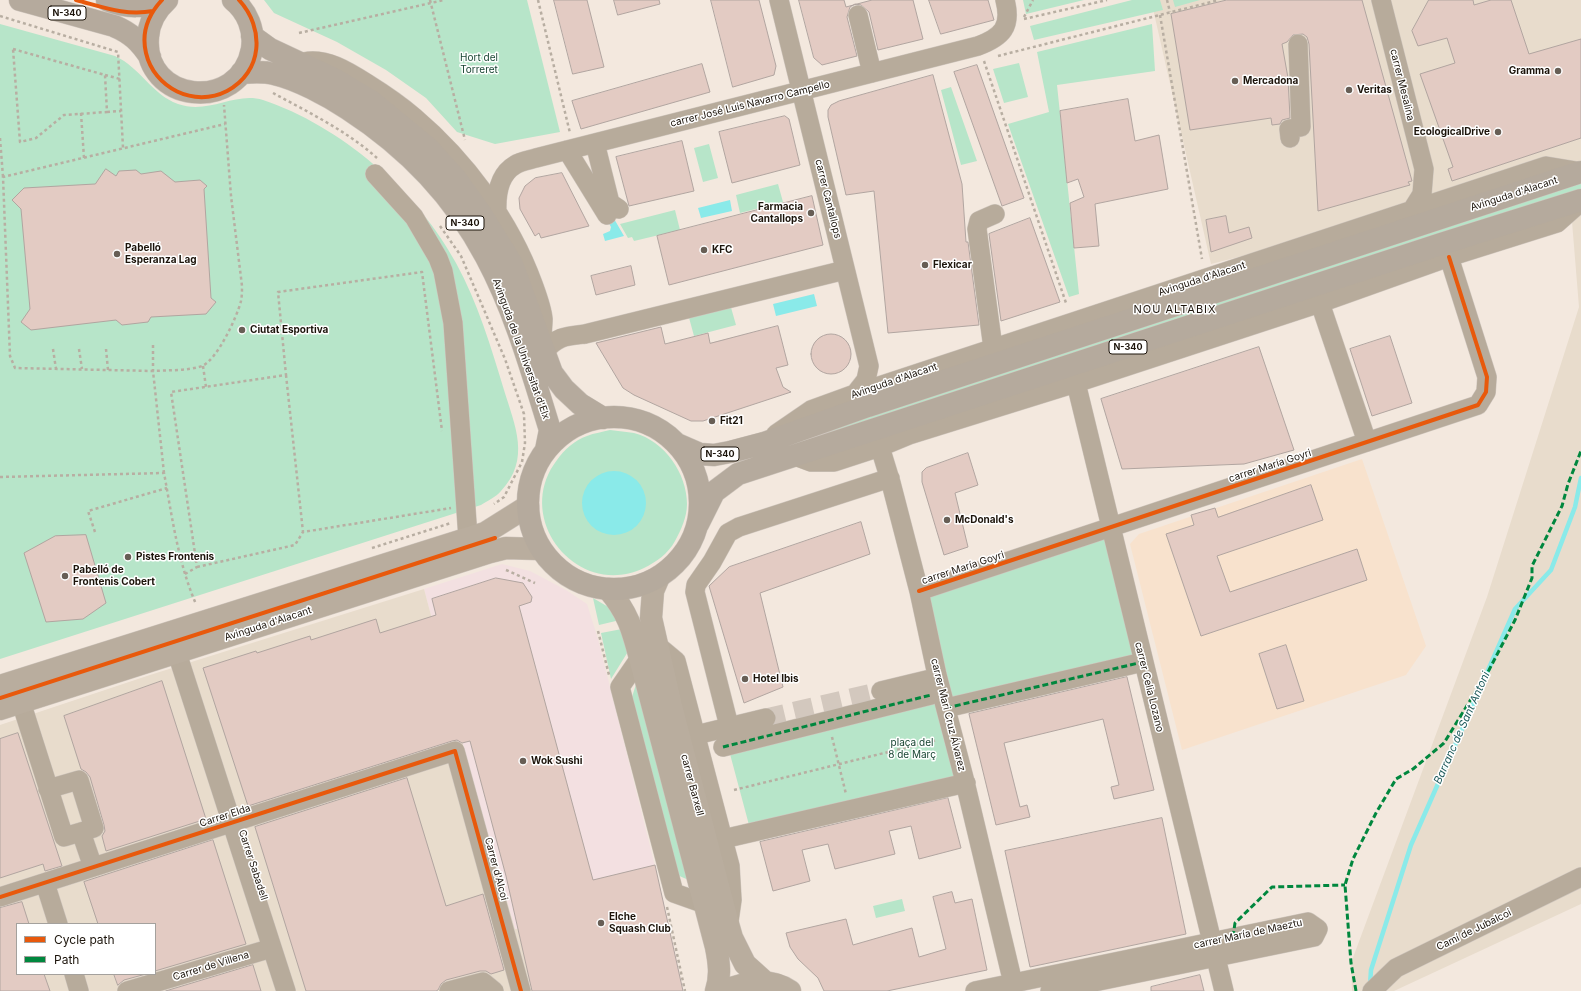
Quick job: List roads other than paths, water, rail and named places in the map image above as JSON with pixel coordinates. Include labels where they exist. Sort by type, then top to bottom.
[{"type":"highway","name":"N-340","points":[[20,0],[114,26],[128,32],[139,41],[150,57],[154,66],[167,82],[190,92],[206,93],[216,91],[234,81],[241,73],[250,56],[252,36],[248,21],[237,2]]},
{"type":"highway","name":"N-340","points":[[107,0],[120,5],[138,7],[166,1]]},
{"type":"highway","name":"N-340","points":[[150,57],[147,43],[148,30],[153,17],[166,1]]},
{"type":"highway","name":"Avinguda de la Universitat d'Elx","points":[[252,36],[270,49],[336,80],[371,101],[427,147],[456,179],[481,214],[512,264],[552,374],[564,389],[580,404],[603,418]]},
{"type":"highway","name":"Avinguda de la Universitat d'Elx","points":[[241,73],[261,72],[275,74],[336,101],[392,140],[419,165],[443,192],[486,256],[503,293],[550,430],[546,450]]},
{"type":"highway","name":"Avinguda d'Alacant","points":[[677,444],[700,454],[714,455],[764,442],[868,406],[1581,172]]},
{"type":"highway","name":"N-340","points":[[698,524],[700,491],[694,471],[677,444],[658,429],[632,419],[603,418],[584,423],[563,434],[546,450],[533,474],[528,506],[538,549],[555,566],[580,582],[608,589],[633,587],[659,577],[684,553],[714,492],[738,474],[1426,249],[1581,201]]},
{"type":"main road","points":[[0,686],[485,533],[528,506]]},
{"type":"main road","name":"Avinguda d'Alacant","points":[[0,709],[490,552],[506,548],[538,549]]},
{"type":"main road","name":"carrer Barxell","points":[[659,577],[653,591],[649,652],[720,965],[719,982],[716,991]]},
{"type":"main road","name":"carrer Barxell","points":[[608,589],[622,605],[649,652],[671,706],[732,938],[744,964],[765,982]]},
{"type":"main road","points":[[724,991],[741,984],[765,982],[790,991]]},
{"type":"street","name":"carrer Cantallops","points":[[779,0],[869,366],[866,380],[855,394]]},
{"type":"street","name":"carrer José Luis Navarro Campello","points":[[497,214],[496,197],[501,180],[514,165],[568,142],[595,143],[978,46],[994,40],[1005,30],[1008,12],[1005,0]]},
{"type":"street","name":"carrer Mesalina","points":[[1381,0],[1424,169],[1422,194],[1412,210]]},
{"type":"street","points":[[858,15],[872,73]]},
{"type":"street","points":[[1290,138],[1289,130],[1301,127],[1298,44]]},
{"type":"street","points":[[298,63],[314,59],[347,71],[381,92],[415,118],[463,167],[511,235],[524,261],[537,296],[543,319],[543,348]]},
{"type":"street","points":[[568,142],[613,212],[595,143]]},
{"type":"street","name":"Avinguda d'Alacant","points":[[764,442],[811,410],[993,348],[1546,166],[1581,172]]},
{"type":"street","name":"carrer Mesalina","points":[[1424,169],[1437,188],[1452,197]]},
{"type":"street","points":[[375,174],[414,217],[438,258],[443,271],[453,323],[468,538]]},
{"type":"street","points":[[795,456],[810,462],[834,462],[880,447],[909,435],[1076,383],[1320,303],[1449,257],[1557,223],[1581,201]]},
{"type":"street","points":[[993,348],[977,229],[979,221],[995,214]]},
{"type":"street","name":"carrer María Goyri","points":[[919,591],[1478,404],[1486,392],[1487,377],[1449,257]]},
{"type":"street","points":[[543,348],[558,338],[585,334],[845,270]]},
{"type":"street","points":[[1320,303],[1367,442]]},
{"type":"street","name":"carrer Celia Lozano","points":[[1076,383],[1110,528],[1224,991]]},
{"type":"street","name":"carrer Mari Cruz Álvarez","points":[[880,447],[890,478],[919,591],[937,674],[966,783],[1013,983]]},
{"type":"street","points":[[729,726],[695,592],[696,585],[712,562],[728,533],[739,527],[890,478]]},
{"type":"street","points":[[0,676],[369,560],[396,561]]},
{"type":"street","points":[[649,652],[676,661],[723,839],[732,882],[732,900],[728,924]]},
{"type":"street","name":"Carrer Sabadell","points":[[177,653],[286,991]]},
{"type":"street","points":[[946,708],[1143,662]]},
{"type":"street","points":[[881,691],[935,678],[937,674]]},
{"type":"street","points":[[722,747],[931,695]]},
{"type":"street","points":[[21,702],[48,789],[64,837],[94,828],[79,780],[48,789]]},
{"type":"street","points":[[696,735],[766,718]]},
{"type":"street","name":"Carrer Elda","points":[[0,897],[455,750]]},
{"type":"street","name":"Carrer d'Alcoi","points":[[455,750],[521,991]]},
{"type":"street","points":[[723,839],[966,783]]},
{"type":"street","points":[[81,832],[93,867]]},
{"type":"street","name":"Camí de Jubalcoi","points":[[1372,991],[1396,968],[1581,877]]},
{"type":"street","points":[[45,883],[58,923]]},
{"type":"street","name":"Carrer de Villena","points":[[127,991],[272,948]]},
{"type":"street","name":"carrer María de Maeztu","points":[[975,991],[1013,983],[1214,949]]},
{"type":"street","name":"carrer María de Maeztu","points":[[1050,991],[1214,949]]},
{"type":"street","points":[[74,975],[80,991]]},
{"type":"street","points":[[449,991],[483,982],[494,991]]},
{"type":"water","points":[[730,200],[732,211],[701,218],[698,208]]},
{"type":"water","points":[[613,217],[624,236],[605,241],[603,234],[610,231],[611,227],[607,220]]},
{"type":"water","points":[[814,294],[817,306],[776,316],[773,304]]},
{"type":"water","points":[[614,471],[626,473],[637,480],[644,491],[646,503],[644,515],[637,526],[626,533],[614,535],[602,533],[591,526],[584,515],[582,503],[584,491],[591,480],[602,473]]},
{"type":"waterway","name":"Barranc de Sant Antoni","points":[[1370,985],[1371,970],[1411,845],[1515,609],[1551,570],[1575,507],[1581,478]]},
{"type":"tunnel","points":[[766,718],[881,691]]},
{"type":"place","name":"Gramma","points":[[1558,71]]},
{"type":"place","name":"Mercadona","points":[[1235,81]]},
{"type":"place","name":"Veritas","points":[[1349,90]]},
{"type":"place","name":"EcologicalDrive","points":[[1498,132]]},
{"type":"place","name":"Farmacia Cantallops","points":[[811,213]]},
{"type":"place","name":"KFC","points":[[704,250]]},
{"type":"place","name":"Pabelló Esperanza Lag","points":[[117,254]]},
{"type":"place","name":"Flexicar","points":[[925,265]]},
{"type":"place","name":"Ciutat Esportiva","points":[[242,330]]},
{"type":"place","name":"Fit21","points":[[712,421]]},
{"type":"place","name":"McDonald's","points":[[947,520]]},
{"type":"place","name":"Pistes Frontenis","points":[[128,557]]},
{"type":"place","name":"Pabelló de Frontenis Cobert","points":[[65,576]]},
{"type":"place","name":"Hotel Ibis","points":[[745,679]]},
{"type":"place","name":"Wok Sushi","points":[[523,761]]},
{"type":"place","name":"Elche Squash Club","points":[[601,923]]},
{"type":"district","name":"NOU ALTABIX","points":[[1175,310]]},
{"type":"park label","name":"Hort del Torreret","points":[[479,64]]},
{"type":"park label","name":"plaça del 8 de Març","points":[[912,748]]}]
